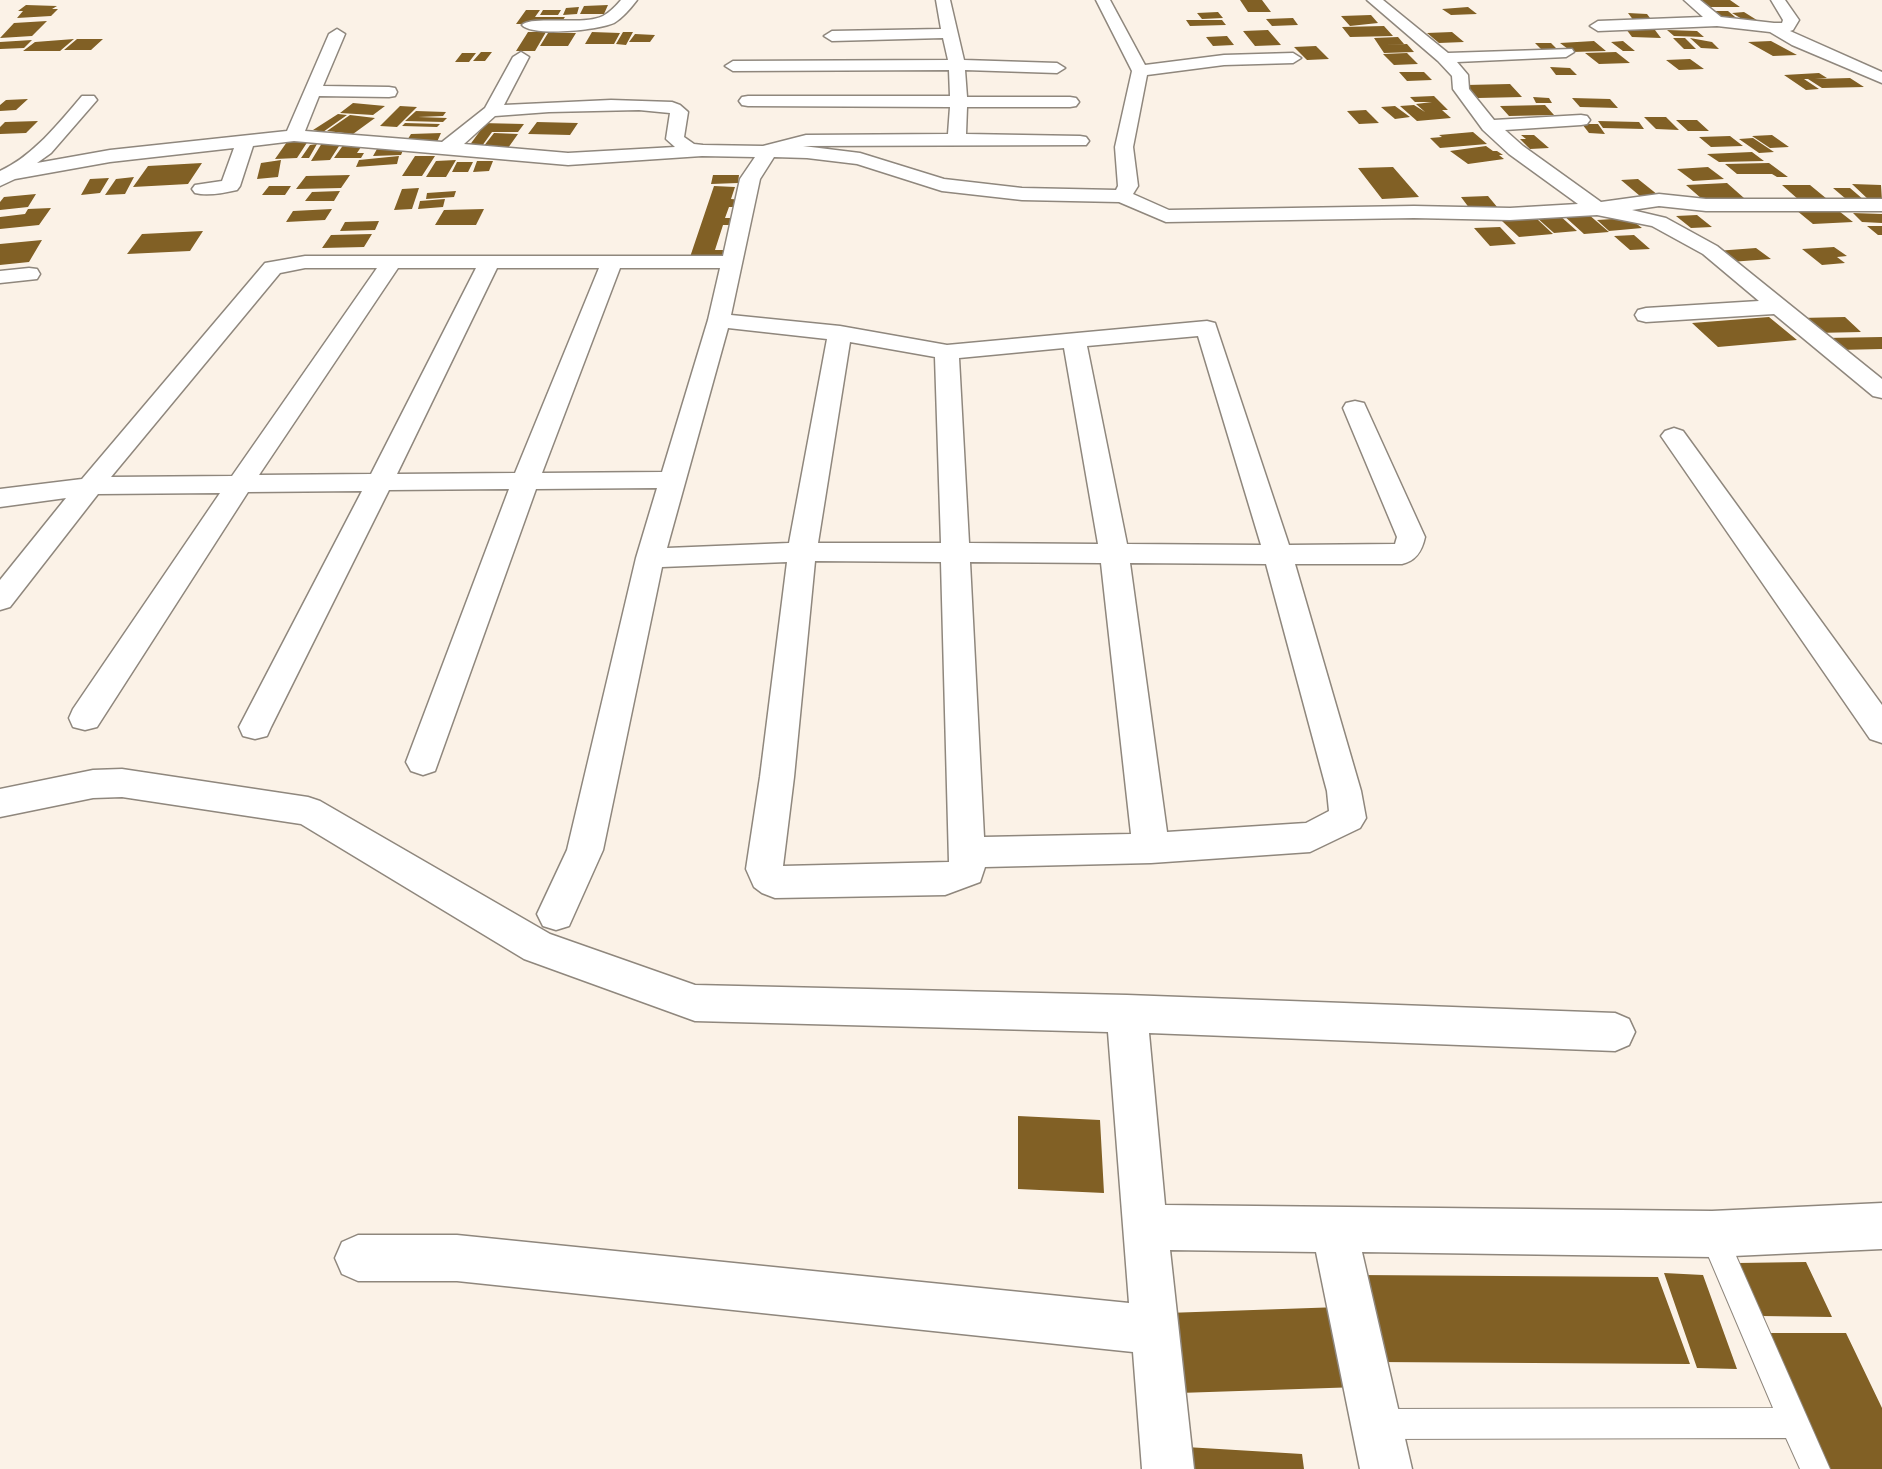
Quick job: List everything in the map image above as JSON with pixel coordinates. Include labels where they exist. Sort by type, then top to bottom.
[{"type":"street","points":[[615,0],[629,0]]},
{"type":"street","points":[[530,25],[597,23],[609,19],[629,0]]},
{"type":"street","points":[[943,0],[957,65],[959,102],[957,139]]},
{"type":"street","points":[[1103,0],[1140,71],[1124,147],[1128,186],[1122,196]]},
{"type":"street","points":[[1374,0],[1444,58],[1460,75],[1461,89],[1489,126],[1516,150],[1597,209],[1651,220],[1710,250],[1882,391]]},
{"type":"street","points":[[1691,0],[1717,21]]},
{"type":"street","points":[[1598,26],[1717,21],[1774,28],[1788,27],[1791,20],[1778,0]]},
{"type":"street","points":[[1774,28],[1798,42],[1882,78]]},
{"type":"street","points":[[832,36],[950,33]]},
{"type":"street","points":[[294,136],[337,34]]},
{"type":"street","points":[[1444,58],[1566,52]]},
{"type":"street","points":[[444,148],[454,145],[492,111],[521,57]]},
{"type":"street","points":[[1140,71],[1234,59],[1293,58]]},
{"type":"street","points":[[733,66],[957,65],[1057,68]]},
{"type":"street","points":[[1460,75],[1479,74]]},
{"type":"street","points":[[313,91],[389,92]]},
{"type":"street","points":[[5,177],[45,149],[88,99]]},
{"type":"street","points":[[748,101],[1070,102]]},
{"type":"street","points":[[492,111],[533,107],[645,105],[672,107],[679,112],[675,139],[688,148],[703,151]]},
{"type":"street","points":[[1489,126],[1581,120]]},
{"type":"street","points":[[5,177],[110,156],[294,136],[568,159],[703,151],[807,152],[860,159],[942,185],[1022,194],[1122,196],[1166,216],[1414,212],[1510,214],[1597,209],[1659,201],[1706,205],[1882,205]]},
{"type":"street","points":[[556,914],[585,850],[650,558],[719,320],[750,179],[769,150],[806,140],[1080,141]]},
{"type":"street","points":[[202,189],[230,186],[245,142]]},
{"type":"street","points":[[0,600],[90,486],[273,268],[305,262],[732,262]]},
{"type":"street","points":[[85,718],[241,483],[392,262]]},
{"type":"street","points":[[255,727],[490,262]]},
{"type":"street","points":[[423,762],[525,482],[612,262]]},
{"type":"street","points":[[0,277],[29,274]]},
{"type":"street","points":[[1646,315],[1779,307]]},
{"type":"street","points":[[719,320],[840,333],[947,352],[1207,328],[1278,554],[1341,779],[1348,818],[1310,837],[1151,848],[967,852]]},
{"type":"street","points":[[840,333],[802,552],[777,777],[764,869],[775,882],[945,879],[967,871],[947,352]]},
{"type":"street","points":[[1074,340],[1114,552],[1151,848]]},
{"type":"street","points":[[650,558],[802,552],[955,554],[1114,552],[1386,557],[1402,555],[1409,547],[1411,537],[1355,408]]},
{"type":"street","points":[[1674,436],[1882,730]]},
{"type":"street","points":[[0,498],[90,486],[671,480]]},
{"type":"street","points":[[0,803],[93,784],[122,783],[308,811],[538,947],[695,1003],[1127,1014],[1615,1032]]},
{"type":"street","points":[[1127,1014],[1168,1469]]},
{"type":"street","points":[[1145,1227],[1712,1234],[1882,1226]]},
{"type":"street","points":[[1334,1231],[1386,1469]]},
{"type":"street","points":[[358,1258],[458,1258],[1156,1330]]},
{"type":"lane","points":[[1712,1234],[1815,1469]]},
{"type":"lane","points":[[1377,1424],[1795,1423]]},
{"type":"building","points":[[1240,0],[1262,0],[1271,12],[1248,12]]},
{"type":"building","points":[[1697,0],[1730,0],[1740,7],[1706,7]]},
{"type":"building","points":[[26,5],[57,6],[52,9],[58,9],[51,16],[17,18],[23,11],[18,11]]},
{"type":"building","points":[[608,5],[604,14],[580,14],[584,6]]},
{"type":"building","points":[[579,7],[577,14],[563,15],[566,8]]},
{"type":"building","points":[[1468,7],[1477,14],[1451,15],[1442,9]]},
{"type":"building","points":[[526,10],[540,10],[535,17],[565,17],[560,24],[516,24]]},
{"type":"building","points":[[543,10],[561,10],[558,15],[540,15]]},
{"type":"building","points":[[1708,11],[1728,11],[1741,22],[1721,21]]},
{"type":"building","points":[[1218,12],[1223,18],[1202,19],[1197,13]]},
{"type":"building","points":[[1744,12],[1760,22],[1747,22],[1732,13]]},
{"type":"building","points":[[1628,13],[1647,14],[1653,22],[1634,21]]},
{"type":"building","points":[[1371,15],[1378,23],[1350,26],[1341,16]]},
{"type":"building","points":[[1293,18],[1298,25],[1272,26],[1266,19]]},
{"type":"building","points":[[1186,20],[1222,20],[1226,25],[1190,26]]},
{"type":"building","points":[[47,21],[32,36],[0,38],[14,23]]},
{"type":"building","points":[[1384,26],[1393,36],[1350,37],[1342,27]]},
{"type":"building","points":[[1626,29],[1655,30],[1661,38],[1632,37]]},
{"type":"building","points":[[1268,30],[1281,45],[1255,46],[1243,31]]},
{"type":"building","points":[[1667,30],[1697,31],[1704,37],[1674,36]]},
{"type":"building","points":[[528,32],[546,32],[535,51],[516,51]]},
{"type":"building","points":[[592,32],[620,33],[614,44],[585,44]]},
{"type":"building","points":[[623,32],[633,32],[626,45],[616,44]]},
{"type":"building","points":[[1452,32],[1464,42],[1439,43],[1427,33]]},
{"type":"building","points":[[548,33],[576,33],[568,46],[540,46]]},
{"type":"building","points":[[635,34],[655,35],[650,42],[629,42]]},
{"type":"building","points":[[1227,36],[1234,45],[1213,46],[1206,37]]},
{"type":"building","points":[[1398,37],[1404,44],[1382,45],[1407,44],[1414,52],[1384,53],[1374,38]]},
{"type":"building","points":[[1673,38],[1685,38],[1696,49],[1684,49]]},
{"type":"building","points":[[1690,38],[1712,42],[1719,49],[1701,48]]},
{"type":"building","points":[[74,39],[60,51],[23,51],[35,42]]},
{"type":"building","points":[[77,39],[103,39],[91,50],[64,50]]},
{"type":"building","points":[[32,40],[24,48],[0,49],[0,42]]},
{"type":"building","points":[[1594,41],[1606,51],[1572,52],[1560,43]]},
{"type":"building","points":[[1623,41],[1635,51],[1623,51],[1611,42]]},
{"type":"building","points":[[1771,41],[1797,55],[1773,56],[1748,42]]},
{"type":"building","points":[[1535,43],[1551,43],[1558,50],[1542,50]]},
{"type":"building","points":[[1316,46],[1329,59],[1307,60],[1294,47]]},
{"type":"building","points":[[481,52],[492,52],[485,61],[473,61]]},
{"type":"building","points":[[1616,52],[1630,63],[1599,64],[1585,53]]},
{"type":"building","points":[[462,53],[476,53],[469,62],[455,62]]},
{"type":"building","points":[[1407,53],[1418,64],[1394,65],[1383,54]]},
{"type":"building","points":[[1690,59],[1704,69],[1679,70],[1666,60]]},
{"type":"building","points":[[1550,67],[1570,68],[1577,75],[1556,75]]},
{"type":"building","points":[[1399,72],[1424,72],[1432,80],[1407,81]]},
{"type":"building","points":[[1819,73],[1827,78],[1815,79],[1850,78],[1864,87],[1822,88],[1804,79],[1819,89],[1806,90],[1784,75]]},
{"type":"building","points":[[1510,84],[1522,97],[1478,98],[1466,85]]},
{"type":"building","points":[[1434,96],[1448,110],[1442,110],[1451,118],[1417,121],[1400,106],[1414,105],[1425,112],[1416,104],[1432,102],[1415,102],[1410,97]]},
{"type":"building","points":[[1533,97],[1549,98],[1552,103],[1536,103]]},
{"type":"building","points":[[1572,98],[1610,99],[1618,108],[1580,107]]},
{"type":"building","points":[[28,99],[16,110],[0,111],[0,105],[6,100]]},
{"type":"building","points":[[353,103],[385,106],[373,115],[340,113]]},
{"type":"building","points":[[1545,105],[1554,115],[1509,116],[1500,106]]},
{"type":"building","points":[[400,106],[417,107],[397,127],[380,126]]},
{"type":"building","points":[[1395,106],[1410,117],[1395,119],[1381,107]]},
{"type":"building","points":[[1366,110],[1379,123],[1359,124],[1347,111]]},
{"type":"building","points":[[416,111],[446,112],[443,116],[418,117],[447,118],[443,122],[405,121]]},
{"type":"building","points":[[338,114],[347,115],[323,132],[313,130]]},
{"type":"building","points":[[350,115],[375,118],[353,134],[327,131]]},
{"type":"building","points":[[1644,117],[1666,117],[1679,130],[1656,129]]},
{"type":"building","points":[[1676,120],[1697,120],[1709,131],[1688,131]]},
{"type":"building","points":[[38,121],[26,133],[0,134],[0,127],[5,122]]},
{"type":"building","points":[[1598,121],[1639,122],[1644,129],[1603,128]]},
{"type":"building","points":[[537,122],[578,123],[570,135],[528,134]]},
{"type":"building","points":[[405,123],[440,124],[437,127],[402,126]]},
{"type":"building","points":[[481,123],[524,124],[518,132],[492,132],[482,146],[469,146],[480,131],[474,131]]},
{"type":"building","points":[[1582,124],[1598,124],[1605,134],[1589,133]]},
{"type":"building","points":[[1473,132],[1487,144],[1440,148],[1430,138],[1442,137],[1439,135]]},
{"type":"building","points":[[441,133],[437,142],[406,142],[411,134]]},
{"type":"building","points":[[494,133],[518,134],[508,148],[483,147]]},
{"type":"building","points":[[1521,135],[1534,135],[1549,148],[1530,149],[1520,139],[1526,139]]},
{"type":"building","points":[[1772,135],[1789,147],[1770,148],[1752,136]]},
{"type":"building","points":[[1730,136],[1743,146],[1711,147],[1699,137]]},
{"type":"building","points":[[310,138],[297,158],[275,159],[289,139]]},
{"type":"building","points":[[1753,138],[1774,152],[1759,153],[1739,139]]},
{"type":"building","points":[[322,143],[341,143],[330,160],[311,161]]},
{"type":"building","points":[[317,144],[309,158],[301,158],[310,145]]},
{"type":"building","points":[[344,144],[363,144],[357,153],[364,153],[361,158],[334,158]]},
{"type":"building","points":[[1486,146],[1503,155],[1499,155],[1504,159],[1468,164],[1450,151]]},
{"type":"building","points":[[404,148],[401,155],[373,156],[377,149]]},
{"type":"building","points":[[1752,152],[1764,161],[1719,162],[1707,154]]},
{"type":"building","points":[[399,156],[397,164],[356,167],[359,160]]},
{"type":"building","points":[[415,156],[435,156],[422,176],[402,176]]},
{"type":"building","points":[[281,160],[278,177],[257,179],[261,163]]},
{"type":"building","points":[[456,160],[446,177],[426,177],[436,161]]},
{"type":"building","points":[[477,161],[493,161],[489,171],[473,172]]},
{"type":"building","points":[[457,162],[473,162],[468,172],[452,172]]},
{"type":"building","points":[[202,163],[188,184],[133,187],[148,166]]},
{"type":"building","points":[[1769,163],[1788,177],[1777,177],[1772,174],[1737,174],[1725,164]]},
{"type":"building","points":[[1393,167],[1419,197],[1382,199],[1358,168]]},
{"type":"building","points":[[1708,167],[1724,179],[1693,181],[1677,169]]},
{"type":"building","points":[[350,175],[341,188],[296,189],[306,176]]},
{"type":"building","points":[[713,175],[739,175],[738,183],[711,184]]},
{"type":"building","points":[[134,177],[125,194],[105,195],[116,179]]},
{"type":"building","points":[[109,178],[100,193],[81,195],[90,179]]},
{"type":"building","points":[[1638,179],[1658,195],[1640,196],[1621,180]]},
{"type":"building","points":[[1727,183],[1744,198],[1702,199],[1686,185]]},
{"type":"building","points":[[1852,184],[1881,185],[1882,201],[1870,201]]},
{"type":"building","points":[[1782,185],[1810,185],[1827,199],[1799,200]]},
{"type":"building","points":[[269,186],[291,186],[285,195],[262,195]]},
{"type":"building","points":[[714,186],[735,187],[731,199],[744,200],[742,207],[729,207],[725,218],[739,218],[737,225],[723,225],[715,250],[729,250],[727,257],[690,257]]},
{"type":"building","points":[[419,188],[412,209],[394,210],[402,189]]},
{"type":"building","points":[[1833,188],[1850,188],[1864,200],[1846,199]]},
{"type":"building","points":[[340,191],[334,201],[305,201],[312,192]]},
{"type":"building","points":[[456,191],[454,197],[426,199],[427,193]]},
{"type":"building","points":[[36,194],[28,207],[0,210],[0,202],[4,197]]},
{"type":"building","points":[[1488,196],[1498,208],[1470,209],[1461,197]]},
{"type":"building","points":[[445,199],[443,207],[418,209],[420,201]]},
{"type":"building","points":[[51,208],[39,225],[0,229],[0,217],[25,214],[28,209]]},
{"type":"building","points":[[1835,208],[1853,222],[1813,224],[1796,210]]},
{"type":"building","points":[[332,209],[325,220],[286,222],[293,211]]},
{"type":"building","points":[[484,209],[476,225],[435,225],[444,210]]},
{"type":"building","points":[[1853,213],[1882,214],[1882,223],[1862,222]]},
{"type":"building","points":[[1588,214],[1609,232],[1584,234],[1563,215]]},
{"type":"building","points":[[1559,215],[1577,231],[1554,233],[1536,217]]},
{"type":"building","points":[[1697,215],[1712,227],[1691,228],[1676,216]]},
{"type":"building","points":[[1536,218],[1553,234],[1519,237],[1502,221]]},
{"type":"building","points":[[1629,218],[1642,228],[1609,231],[1597,220]]},
{"type":"building","points":[[379,221],[375,230],[340,231],[345,222]]},
{"type":"building","points":[[1867,226],[1882,226],[1882,235],[1878,235]]},
{"type":"building","points":[[1500,227],[1516,244],[1490,246],[1474,228]]},
{"type":"building","points":[[203,231],[190,251],[127,254],[142,234]]},
{"type":"building","points":[[372,234],[364,247],[322,248],[331,235]]},
{"type":"building","points":[[1634,235],[1650,249],[1630,250],[1614,236]]},
{"type":"building","points":[[42,240],[29,262],[0,265],[0,244]]},
{"type":"building","points":[[1834,247],[1847,256],[1837,257],[1845,263],[1822,265],[1802,249]]},
{"type":"building","points":[[1756,248],[1771,259],[1730,262],[1716,251]]},
{"type":"building","points":[[1769,317],[1797,340],[1718,347],[1692,323]]},
{"type":"building","points":[[1845,317],[1861,332],[1815,333],[1800,318]]},
{"type":"building","points":[[1882,337],[1882,349],[1838,350],[1825,338]]},
{"type":"building","points":[[1018,1116],[1100,1120],[1104,1193],[1018,1189]]},
{"type":"building","points":[[1806,1262],[1832,1317],[1761,1316],[1738,1263]]},
{"type":"building","points":[[1664,1273],[1703,1275],[1737,1369],[1697,1368]]},
{"type":"building","points":[[1357,1275],[1658,1277],[1690,1364],[1376,1362]]},
{"type":"building","points":[[1340,1307],[1359,1387],[1179,1393],[1167,1313]]},
{"type":"building","points":[[1765,1333],[1846,1333],[1882,1408],[1882,1469],[1824,1469]]},
{"type":"building","points":[[1186,1447],[1302,1454],[1304,1469],[1188,1469]]}]
